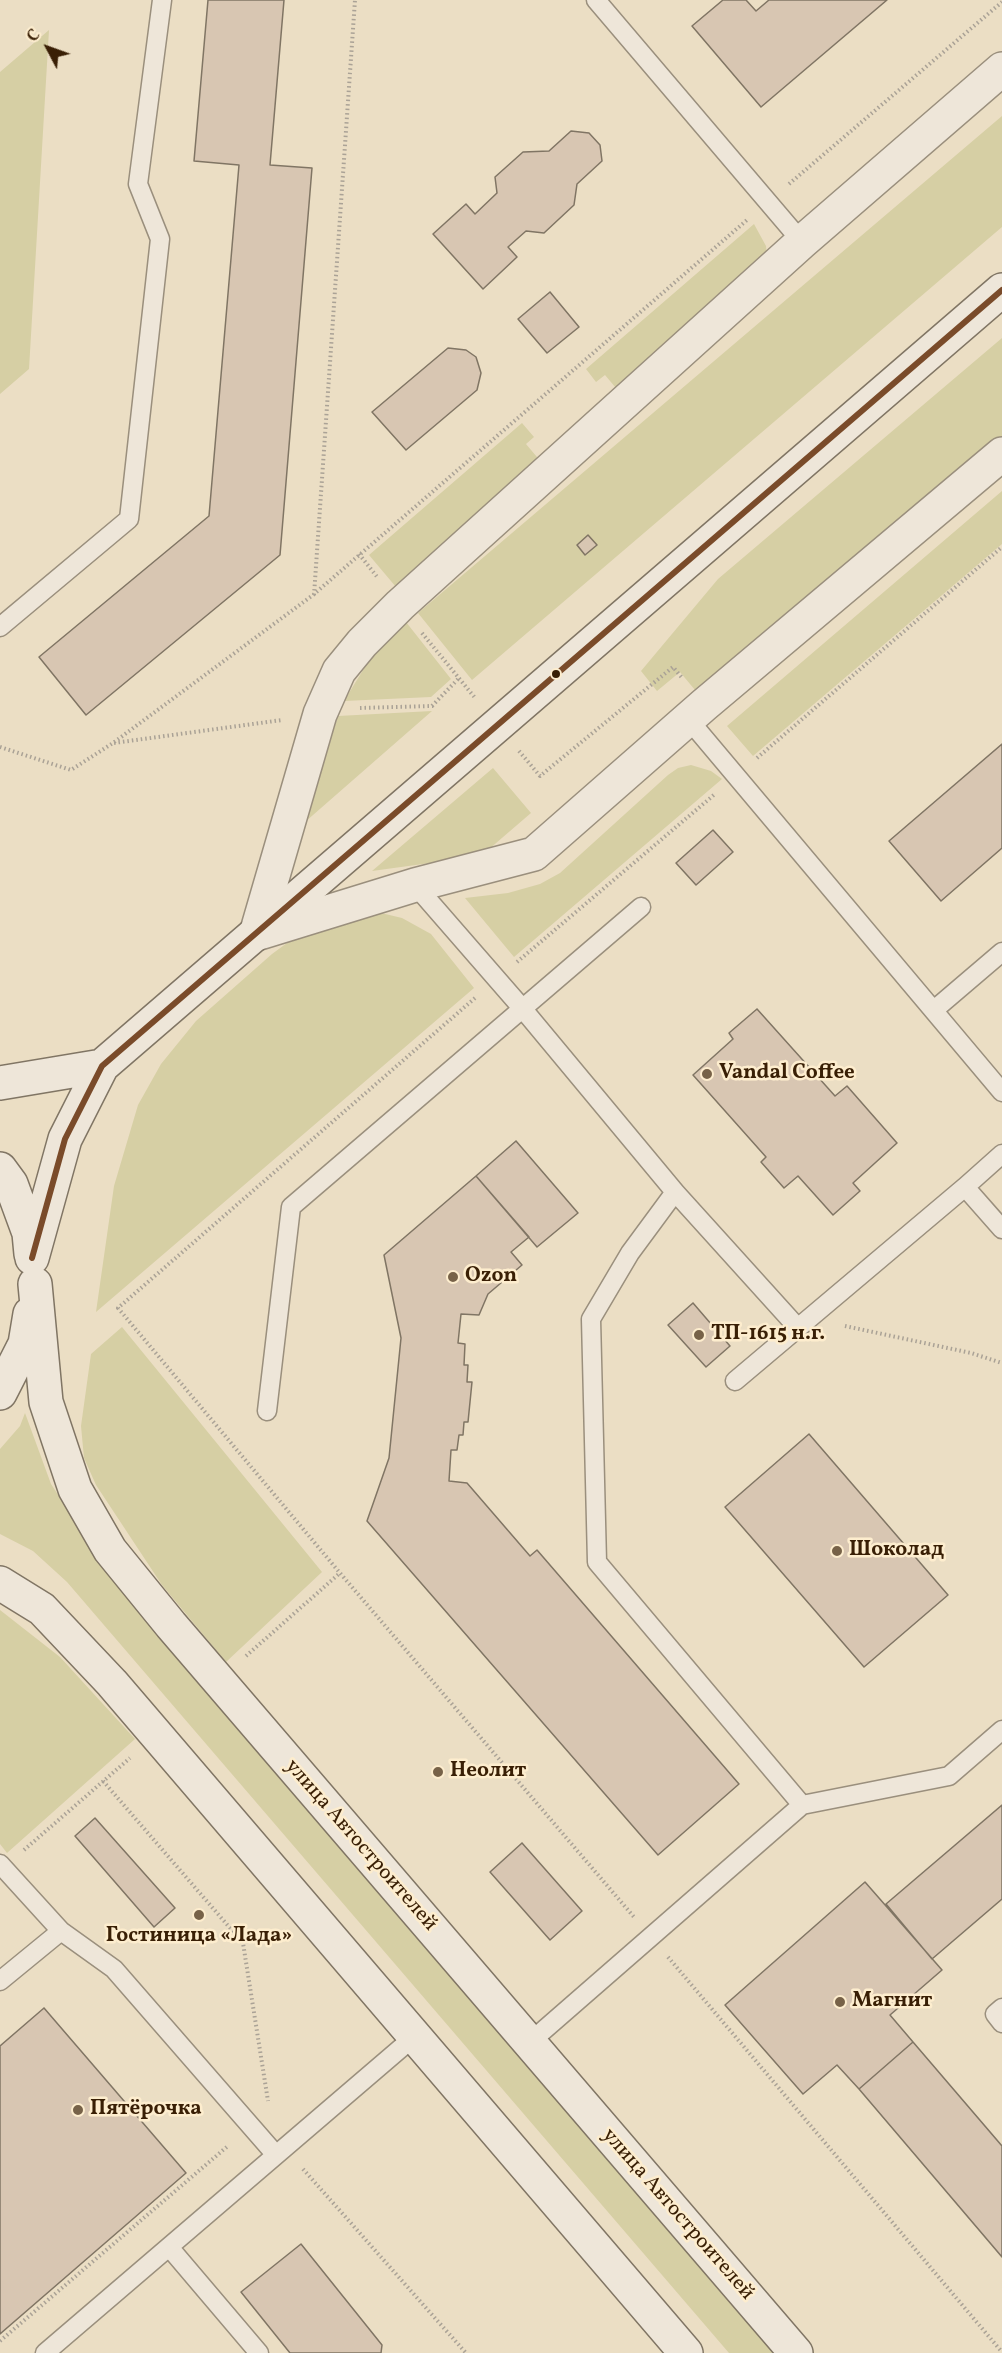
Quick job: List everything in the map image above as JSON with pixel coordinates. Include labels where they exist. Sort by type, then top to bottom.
[{"type":"main road","points":[[256,933],[320,714],[339,671],[362,643],[399,605],[802,242],[1002,69]]},
{"type":"main road","points":[[0,1393],[25,1344],[33,1271],[66,1139],[102,1066],[1002,290]]},
{"type":"main road","points":[[256,933],[415,885],[534,854],[1002,454]]},
{"type":"main road","points":[[0,1083],[102,1066]]},
{"type":"main road","points":[[0,1169],[11,1184],[29,1233],[33,1271]]},
{"type":"main road","name":"улица Автостроителей","points":[[33,1271],[46,1402],[75,1489],[110,1550],[178,1633],[795,2353]]},
{"type":"main road","points":[[0,1583],[42,1609],[112,1683],[686,2353]]},
{"type":"lane","points":[[0,627],[129,519],[160,239],[138,184],[162,0]]},
{"type":"lane","points":[[596,0],[802,242]]},
{"type":"lane","points":[[697,713],[736,776],[1002,1092]]},
{"type":"lane","points":[[415,885],[522,1008],[675,1192],[803,1323]]},
{"type":"lane","points":[[267,1411],[291,1208],[641,907]]},
{"type":"lane","points":[[934,1010],[1002,952]]},
{"type":"lane","points":[[735,1381],[1002,1154]]},
{"type":"lane","points":[[965,1187],[1002,1229]]},
{"type":"lane","points":[[675,1192],[630,1253],[591,1319],[597,1562],[802,1804]]},
{"type":"lane","points":[[529,2043],[802,1804],[949,1776],[1002,1730]]},
{"type":"lane","points":[[0,1864],[61,1931],[114,1968],[280,2152]]},
{"type":"lane","points":[[0,1981],[61,1931]]},
{"type":"lane","points":[[1002,2008],[995,2014],[1002,2023]]},
{"type":"lane","points":[[45,2353],[415,2036]]},
{"type":"lane","points":[[169,2247],[259,2353]]},
{"type":"path","points":[[314,596],[355,0]]},
{"type":"path","points":[[0,747],[71,770],[123,736],[314,596],[1002,2]]},
{"type":"path","points":[[1002,547],[496,980],[118,1308],[1002,2352]]},
{"type":"path","points":[[465,686],[540,776],[673,667],[697,713]]},
{"type":"path","points":[[803,1323],[971,1353],[1002,1363]]},
{"type":"path","points":[[280,2152],[466,2353]]},
{"type":"shaded area","points":[[49,30],[29,369],[0,394],[0,72]]},
{"type":"shaded area","points":[[1002,116],[1002,227],[472,680],[418,613]]},
{"type":"shaded area","points":[[754,224],[766,246],[767,256],[621,394],[605,375],[596,382],[586,369]]},
{"type":"shaded area","points":[[1002,338],[1002,437],[700,696],[680,672],[657,691],[641,671],[718,579]]},
{"type":"shaded area","points":[[522,423],[534,437],[526,444],[542,463],[396,587],[369,555]]},
{"type":"shaded area","points":[[1002,491],[1002,544],[753,756],[727,726]]},
{"type":"shaded area","points":[[406,622],[451,679],[431,697],[344,701],[368,662]]},
{"type":"shaded area","points":[[432,711],[305,822],[338,716]]},
{"type":"shaded area","points":[[691,765],[711,771],[722,779],[514,957],[465,898],[508,893],[540,884],[560,873],[668,775],[678,768]]},
{"type":"shaded area","points":[[493,768],[531,813],[481,856],[372,871]]},
{"type":"shaded area","points":[[381,913],[402,918],[431,934],[474,988],[96,1312],[114,1186],[138,1105],[161,1064],[196,1021],[272,954],[302,932],[345,917]]},
{"type":"shaded area","points":[[122,1327],[322,1572],[226,1662],[162,1585],[96,1485],[84,1458],[81,1426],[91,1354]]},
{"type":"shaded area","points":[[25,1413],[51,1484],[96,1552],[783,2353],[729,2353],[67,1582],[33,1551],[0,1534],[0,1449],[20,1426]]},
{"type":"shaded area","points":[[0,1610],[60,1657],[135,1739],[7,1853],[0,1844]]},
{"type":"building","points":[[208,0],[284,0],[270,165],[312,168],[280,555],[86,715],[39,657],[209,516],[239,165],[194,161]]},
{"type":"building","points":[[723,0],[746,0],[756,11],[769,0],[887,0],[761,107],[692,26]]},
{"type":"building","points":[[571,131],[589,133],[600,145],[602,161],[577,184],[574,205],[544,233],[526,231],[508,247],[517,257],[483,289],[433,234],[466,204],[475,214],[497,193],[495,177],[523,152],[549,151]]},
{"type":"building","points":[[550,292],[579,327],[547,353],[518,319]]},
{"type":"building","points":[[448,348],[466,350],[476,357],[481,373],[477,390],[406,450],[372,412]]},
{"type":"building","points":[[588,535],[597,545],[585,555],[577,545]]},
{"type":"building","points":[[1002,744],[1002,848],[941,901],[889,841]]},
{"type":"building","points":[[713,830],[733,852],[696,885],[676,863]]},
{"type":"building","points":[[757,1009],[835,1096],[847,1086],[897,1143],[853,1183],[860,1191],[833,1215],[798,1176],[784,1188],[761,1162],[766,1157],[693,1075],[733,1039],[729,1033]]},
{"type":"building","points":[[516,1141],[578,1213],[537,1247],[476,1176]]},
{"type":"building","points":[[476,1176],[529,1237],[511,1252],[522,1265],[488,1294],[479,1315],[461,1314],[458,1343],[465,1344],[464,1365],[468,1365],[467,1382],[472,1382],[468,1422],[464,1422],[463,1435],[459,1435],[457,1450],[451,1450],[449,1481],[467,1483],[530,1556],[537,1550],[739,1784],[658,1855],[367,1521],[389,1458],[401,1338],[384,1255]]},
{"type":"building","name":"ТП-1615 н.г.","points":[[693,1303],[730,1346],[706,1367],[668,1325]]},
{"type":"building","name":"Шоколад","points":[[809,1434],[948,1595],[864,1667],[725,1507]]},
{"type":"building","points":[[1002,1805],[1002,1899],[932,1959],[886,1904]]},
{"type":"building","points":[[95,1818],[175,1908],[154,1927],[75,1836]]},
{"type":"building","points":[[522,1843],[582,1911],[550,1940],[490,1872]]},
{"type":"building","points":[[865,1882],[942,1970],[890,2015],[913,2042],[859,2089],[837,2065],[803,2094],[725,2005]]},
{"type":"building","points":[[44,2008],[186,2173],[0,2334],[0,2046]]},
{"type":"building","points":[[913,2042],[1002,2146],[1002,2257],[859,2089]]},
{"type":"building","points":[[301,2244],[382,2345],[381,2353],[290,2353],[241,2292]]},
{"type":"transit line","points":[[32,1258],[65,1139],[102,1066],[1002,290]]},
{"type":"place","name":"Vandal Coffee","points":[[707,1074]]},
{"type":"place","name":"Ozon","points":[[453,1277]]},
{"type":"place","name":"ТП-1615 н.г.","points":[[699,1335]]},
{"type":"place","name":"Шоколад","points":[[837,1551]]},
{"type":"place","name":"Неолит","points":[[438,1772]]},
{"type":"place","name":"Гостиница «Лада»","points":[[199,1915]]},
{"type":"place","name":"Магнит","points":[[840,2002]]},
{"type":"place","name":"Пятёрочка","points":[[78,2110]]}]
